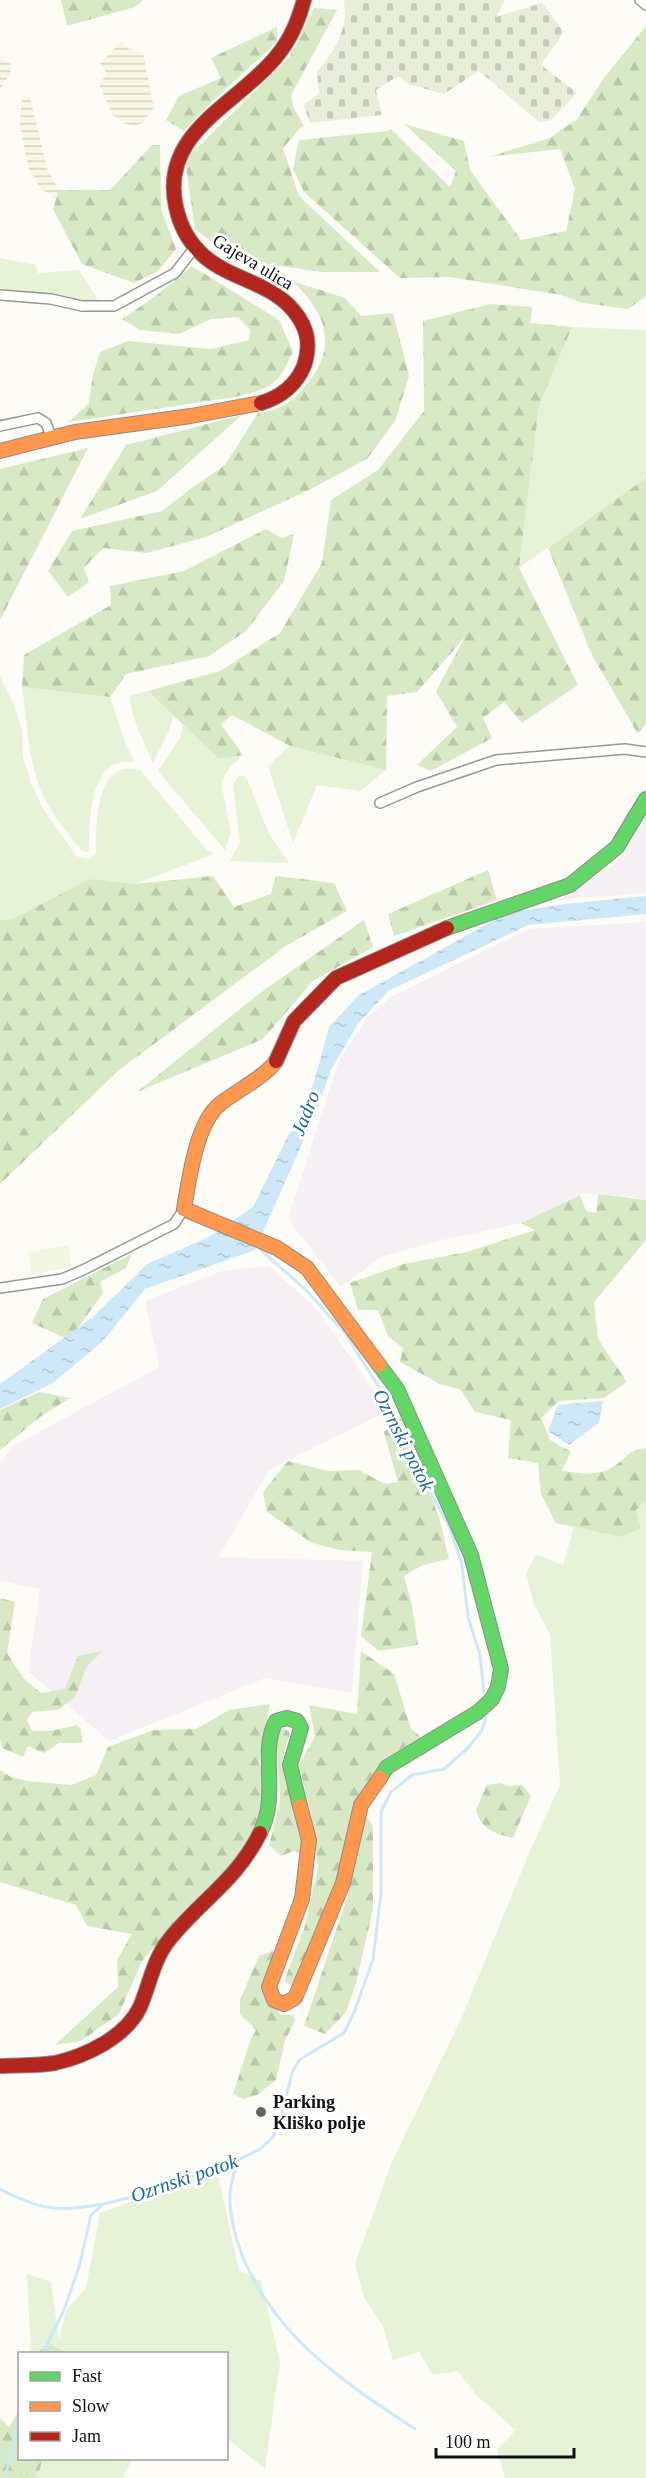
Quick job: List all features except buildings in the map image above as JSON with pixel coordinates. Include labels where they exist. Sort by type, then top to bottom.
[{"type":"street","name":"Gajeva ulica","points":[[0,451],[51,436],[210,414],[260,403],[275,398],[297,379],[305,365],[309,347],[306,329],[298,314],[274,291],[225,269],[195,247],[179,220],[173,185],[186,143],[211,115],[275,61],[300,21],[304,0]]},
{"type":"street","points":[[640,0],[646,5]]},
{"type":"street","points":[[0,295],[51,299],[82,306],[114,306],[175,273],[195,247]]},
{"type":"street","points":[[0,426],[38,418],[46,423],[51,436]]},
{"type":"street","points":[[380,803],[417,787],[496,760],[625,749],[646,752]]},
{"type":"street","points":[[0,1288],[62,1279],[174,1224],[184,1209],[190,1174],[204,1125],[217,1106],[275,1064],[294,1021],[336,978],[454,925],[570,885],[617,847],[646,799]]},
{"type":"street","points":[[0,2066],[54,2063],[89,2052],[123,2031],[142,2007],[160,1952],[182,1926],[237,1871],[263,1831],[270,1811],[272,1786],[271,1730],[276,1721],[287,1718],[297,1721],[301,1728],[290,1765],[309,1840],[302,1899],[269,1987],[274,2000],[284,2004],[295,1998],[344,1883],[361,1805],[387,1767],[478,1712],[492,1700],[498,1687],[501,1669],[471,1555],[397,1389],[307,1268],[278,1248],[184,1209]]},
{"type":"shaded area","points":[[122,41],[128,48],[143,53],[154,108],[142,123],[135,126],[126,124],[112,115],[99,84],[107,74],[100,63]]},
{"type":"shaded area","points":[[0,59],[11,64],[10,74],[0,89]]},
{"type":"shaded area","points":[[22,95],[30,97],[47,168],[59,190],[56,199],[40,188],[28,167],[20,125]]},
{"type":"shaded area","points":[[646,819],[646,893],[558,900],[615,864]]},
{"type":"shaded area","points":[[646,922],[646,1200],[583,1193],[521,1223],[433,1242],[381,1257],[340,1287],[288,1219],[339,1060],[366,1019],[391,997],[529,929]]},
{"type":"shaded area","points":[[269,1266],[316,1308],[388,1411],[269,1470],[219,1557],[363,1561],[352,1693],[265,1678],[109,1741],[28,1671],[40,1589],[0,1581],[0,1464],[11,1447],[159,1367],[145,1301],[222,1271]]},
{"type":"green space","points":[[61,0],[143,0],[135,7],[67,26]]},
{"type":"green space","points":[[344,0],[505,0],[496,17],[542,3],[564,32],[541,65],[577,93],[551,120],[539,122],[479,71],[444,94],[408,84],[398,76],[376,90],[382,115],[310,123],[304,105],[319,93],[317,72],[339,39],[344,21]]},
{"type":"green space","points":[[314,8],[337,10],[291,95],[294,108],[303,125],[283,148],[299,196],[380,272],[321,272],[234,259],[195,229],[185,160],[290,56]]},
{"type":"green space","points":[[646,26],[646,296],[628,309],[583,303],[561,295],[450,277],[400,278],[304,192],[293,169],[299,140],[391,129],[450,187],[456,171],[404,124],[464,141],[470,170],[521,240],[566,231],[575,189],[560,149],[488,157],[550,138],[577,119],[604,78]]},
{"type":"green space","points":[[277,27],[277,42],[184,131],[166,120],[179,96],[221,78],[211,58]]},
{"type":"green space","points":[[152,145],[160,145],[161,209],[176,249],[158,271],[134,283],[82,264],[53,209],[59,190],[110,190]]},
{"type":"green space","points":[[0,258],[36,265],[38,273],[79,270],[98,300],[81,303],[0,288]]},
{"type":"green space","points":[[192,266],[279,320],[293,351],[278,379],[266,388],[235,397],[69,422],[89,403],[93,375],[100,352],[128,341],[210,349],[249,340],[250,330],[238,317],[211,319],[179,334],[140,330],[122,319],[153,298]]},
{"type":"green space","points":[[292,281],[345,298],[361,316],[393,313],[409,376],[395,421],[367,459],[311,489],[206,537],[147,553],[103,548],[84,568],[89,582],[68,597],[48,571],[72,531],[162,511],[225,465],[258,413],[279,408],[290,401],[316,372],[325,344],[324,331],[314,305]]},
{"type":"green space","points":[[490,304],[532,307],[530,323],[572,327],[539,406],[519,568],[578,685],[522,723],[504,702],[483,718],[492,738],[431,771],[417,765],[457,727],[436,691],[465,637],[417,692],[387,696],[386,770],[290,746],[232,715],[221,724],[243,755],[219,759],[148,691],[220,671],[280,633],[322,563],[331,500],[378,470],[424,411],[423,321]]},
{"type":"green space","points":[[572,327],[646,330],[646,478],[519,568],[539,406]]},
{"type":"green space","points":[[242,415],[157,491],[80,519],[126,445]]},
{"type":"green space","points":[[88,448],[0,620],[0,469]]},
{"type":"green space","points":[[646,478],[646,723],[638,734],[592,655],[548,548]]},
{"type":"green space","points":[[266,529],[282,538],[294,534],[284,581],[246,631],[209,656],[126,674],[110,697],[22,687],[24,655],[111,605],[110,586],[184,571]]},
{"type":"green space","points":[[0,677],[15,707],[22,730],[23,757],[31,783],[42,807],[76,856],[88,859],[96,854],[101,797],[106,783],[114,774],[125,769],[140,770],[207,850],[214,854],[135,884],[89,879],[13,919],[0,920]]},
{"type":"green space","points":[[22,687],[110,697],[126,745],[135,762],[121,762],[110,767],[102,775],[93,800],[89,852],[82,851],[55,816],[37,781],[31,755]]},
{"type":"green space","points":[[148,691],[173,715],[169,731],[153,763],[135,722],[129,696]]},
{"type":"green space","points":[[183,724],[219,759],[243,755],[230,767],[221,782],[231,832],[225,850],[158,771],[180,738]]},
{"type":"green space","points":[[290,746],[386,770],[360,791],[317,785],[293,843],[268,766]]},
{"type":"green space","points":[[239,775],[246,777],[270,836],[289,863],[230,861],[240,842],[233,785]]},
{"type":"green space","points":[[488,870],[497,900],[394,936],[388,914]]},
{"type":"green space","points":[[213,876],[234,907],[271,894],[276,876],[334,883],[347,911],[286,946],[119,1070],[0,1184],[0,920],[13,919],[89,879],[135,884]]},
{"type":"green space","points":[[364,920],[373,947],[313,981],[263,1039],[137,1092],[260,993]]},
{"type":"green space","points":[[598,1194],[646,1200],[646,1240],[594,1302],[598,1339],[627,1382],[604,1398],[559,1401],[541,1418],[550,1440],[571,1452],[562,1470],[573,1473],[598,1473],[615,1466],[633,1451],[646,1448],[646,1501],[636,1510],[641,1528],[621,1537],[556,1523],[541,1494],[538,1463],[508,1458],[511,1420],[475,1412],[461,1390],[440,1384],[400,1362],[403,1348],[388,1336],[378,1310],[358,1310],[350,1283],[404,1264],[467,1252],[535,1230],[521,1223],[580,1195],[586,1211],[596,1213]]},
{"type":"green space","points":[[68,1245],[72,1267],[32,1274],[28,1252]]},
{"type":"green space","points":[[132,1254],[126,1268],[100,1282],[103,1293],[69,1340],[32,1323],[43,1299]]},
{"type":"green space","points":[[39,1392],[70,1398],[40,1417],[0,1450],[0,1410]]},
{"type":"green space","points":[[401,1418],[439,1517],[449,1559],[423,1565],[404,1576],[412,1605],[418,1645],[379,1651],[361,1636],[372,1552],[340,1550],[312,1543],[267,1512],[263,1492],[288,1461],[329,1471],[359,1470],[385,1484],[398,1482],[384,1432]]},
{"type":"green space","points":[[646,1501],[646,2478],[505,2478],[497,2449],[516,2430],[477,2396],[458,2371],[433,2375],[419,2352],[393,2360],[383,2327],[364,2297],[355,2264],[391,2164],[461,2019],[530,1851],[560,1785],[550,1635],[534,1604],[526,1574],[536,1554],[563,1565],[574,1527],[621,1537],[641,1527],[636,1510]]},
{"type":"green space","points":[[0,1598],[15,1602],[7,1653],[23,1678],[41,1693],[65,1689],[78,1656],[103,1651],[87,1666],[75,1697],[58,1710],[32,1712],[27,1720],[32,1731],[51,1731],[77,1725],[81,1729],[82,1743],[59,1743],[44,1753],[28,1746],[23,1757],[2,1748],[0,1739]]},
{"type":"green space","points":[[361,1651],[394,1674],[411,1729],[421,1737],[382,1760],[353,1804],[338,1881],[294,1987],[284,1981],[304,1929],[318,1868],[311,1814],[299,1766],[315,1736],[309,1705],[357,1714]]},
{"type":"green space","points":[[270,1704],[259,1763],[266,1781],[265,1805],[234,1866],[187,1909],[142,1961],[119,2014],[81,2041],[55,2045],[118,1987],[117,1960],[132,1934],[87,1926],[76,1905],[0,1882],[0,1770],[11,1777],[27,1781],[71,1785],[96,1775],[108,1747],[153,1730],[196,1729],[229,1710]]},
{"type":"green space","points":[[284,1728],[290,1733],[283,1757],[284,1768],[301,1825],[302,1855],[294,1851],[281,1856],[269,1845],[280,1802],[277,1747],[279,1731]]},
{"type":"green space","points":[[500,1783],[507,1786],[522,1785],[531,1796],[513,1838],[490,1830],[481,1822],[476,1810],[487,1785]]},
{"type":"green space","points":[[365,1814],[373,1826],[373,1909],[356,1983],[346,2012],[325,2034],[304,2026],[347,1898]]},
{"type":"green space","points":[[280,1948],[264,1981],[263,1993],[281,2015],[293,2015],[295,2020],[285,2041],[276,2080],[257,2095],[243,2099],[233,2094],[256,2030],[240,2014],[240,2000],[259,1956]]},
{"type":"green space","points":[[217,2170],[239,2271],[261,2281],[280,2362],[265,2469],[228,2439],[228,2352],[31,2352],[27,2274],[51,2282],[59,2340],[66,2311],[86,2288],[100,2213]]},
{"type":"green space","points":[[51,2344],[64,2352],[38,2352]]},
{"type":"green space","points":[[18,2412],[18,2460],[42,2460],[40,2469],[34,2478],[0,2478],[0,2418],[9,2427]]},
{"type":"green space","points":[[19,2460],[132,2460],[123,2478],[13,2478]]},
{"type":"water","name":"Jadro","points":[[646,896],[646,914],[528,925],[388,991],[357,1025],[331,1070],[317,1110],[255,1250],[145,1289],[103,1341],[53,1383],[0,1409],[0,1384],[93,1317],[147,1264],[207,1238],[253,1207],[313,1085],[329,1027],[359,995],[507,913],[565,904]]},
{"type":"water","points":[[603,1401],[599,1423],[569,1445],[548,1431],[558,1405]]},
{"type":"waterway","name":"Ozrnski potok","points":[[259,1246],[306,1290],[345,1333],[385,1397],[402,1441],[450,1528],[462,1565],[468,1617],[480,1655],[484,1693]]},
{"type":"waterway","name":"Ozrnski potok","points":[[43,2352],[64,2310],[79,2267],[91,2215],[103,2204],[141,2195],[242,2158],[260,2149],[273,2137],[280,2122],[292,2073],[299,2060],[344,2033],[355,2010],[373,1959],[381,1893],[381,1812],[391,1792],[412,1775],[444,1769],[469,1747],[482,1730],[486,1718]]},
{"type":"waterway","points":[[237,2161],[230,2193],[232,2219],[244,2260],[258,2288],[276,2314],[316,2357],[363,2394],[415,2429]]},
{"type":"waterway","points":[[0,2189],[26,2201],[49,2207],[73,2208],[101,2204]]},
{"type":"waterway","name":"Ozrnski potok","points":[[5,2478],[18,2423]]},
{"type":"traffic: fast","points":[[447,928],[570,885],[617,847],[646,799]]},
{"type":"traffic: fast","points":[[379,1365],[397,1389],[471,1555],[501,1669],[498,1687],[492,1699],[478,1712],[387,1767],[380,1778]]},
{"type":"traffic: fast","points":[[260,1833],[269,1804],[271,1733],[276,1721],[287,1718],[297,1721],[301,1728],[290,1765],[300,1806]]},
{"type":"traffic: slow","points":[[0,451],[75,432],[191,416],[261,403]]},
{"type":"traffic: slow","points":[[276,1061],[265,1073],[220,1104],[205,1124],[195,1153],[184,1209],[277,1248],[307,1268],[379,1365]]},
{"type":"traffic: slow","points":[[300,1806],[309,1840],[302,1899],[269,1987],[274,2000],[284,2004],[295,1998],[343,1883],[361,1805],[380,1778]]},
{"type":"traffic: jam","points":[[261,403],[287,389],[301,373],[307,353],[305,329],[290,306],[279,297],[217,265],[195,246],[186,234],[178,214],[174,181],[179,159],[190,139],[205,122],[276,57],[293,30],[304,0]]},
{"type":"traffic: jam","points":[[276,1061],[294,1021],[336,978],[447,928]]},
{"type":"traffic: jam","points":[[0,2066],[41,2065],[67,2060],[92,2050],[115,2036],[134,2018],[155,1964],[169,1940],[229,1877],[251,1850],[260,1833]]},
{"type":"place","name":"Parking Kliško polje","points":[[261,2112]]}]
